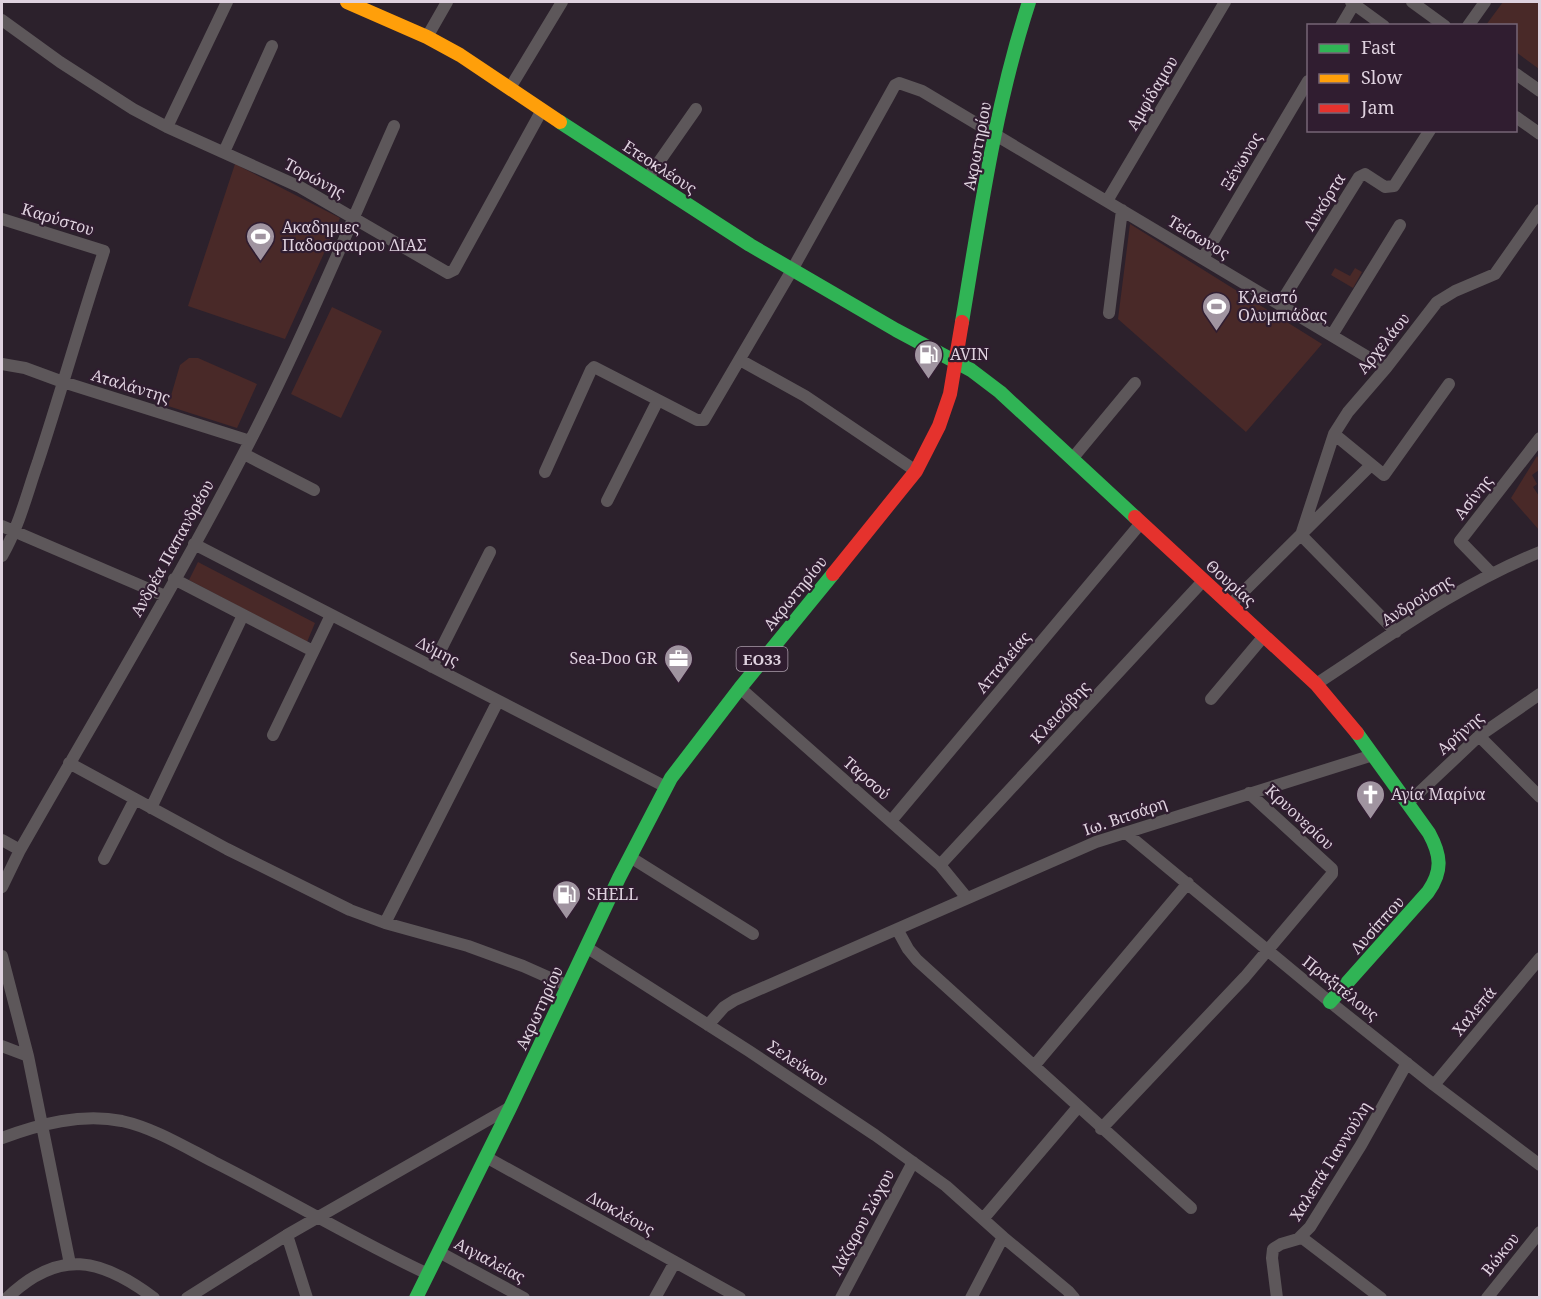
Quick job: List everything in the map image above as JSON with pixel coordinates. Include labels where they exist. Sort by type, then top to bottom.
[{"type":"street","points":[[167,127],[227,2]]},
{"type":"street","name":"Ετεοκλέους","points":[[347,2],[427,37],[460,55],[647,179],[792,270],[956,361]]},
{"type":"street","points":[[427,37],[447,2]]},
{"type":"street","points":[[510,88],[562,2]]},
{"type":"street","name":"Ακρωτηρίου","points":[[416,1298],[666,787],[681,762],[916,471],[939,426],[950,394],[994,134],[1015,45],[1029,2]]},
{"type":"street","name":"Αμφίδαμου","points":[[1107,201],[1226,2]]},
{"type":"street","points":[[1412,2],[1442,24]]},
{"type":"street","points":[[1469,24],[1485,2]]},
{"type":"street","points":[[1342,24],[1352,3],[1381,24]]},
{"type":"street","name":"Τορώνης","points":[[2,20],[117,100],[167,127],[293,184],[448,273],[454,270],[542,110]]},
{"type":"street","points":[[224,152],[272,46]]},
{"type":"street","points":[[1517,75],[1539,91]]},
{"type":"street","name":"Τείσωνος","points":[[658,400],[696,420],[704,420],[896,85],[904,83],[994,134],[1386,368]]},
{"type":"street","name":"Ξένωνος","points":[[1203,258],[1307,83]]},
{"type":"street","points":[[647,179],[696,109]]},
{"type":"street","points":[[1517,118],[1539,134]]},
{"type":"street","name":"Ανδρέα Παπανδρέου","points":[[2,887],[20,850],[244,453],[293,353],[394,126]]},
{"type":"street","name":"Λυκόρτα","points":[[1280,304],[1359,177],[1365,174],[1385,187],[1394,186],[1429,132]]},
{"type":"street","points":[[1109,313],[1122,210]]},
{"type":"street","name":"Αρχελάου","points":[[1301,535],[1334,434],[1348,412],[1386,368],[1437,302],[1495,273],[1539,210]]},
{"type":"street","name":"Καρύστου","points":[[2,219],[104,251],[63,382]]},
{"type":"street","points":[[1332,335],[1400,225]]},
{"type":"street","points":[[740,360],[805,396],[916,471]]},
{"type":"street","name":"Θουρίας","points":[[956,361],[989,383],[1330,698],[1408,803],[1437,848],[1440,866]]},
{"type":"street","name":"Αταλάντης","points":[[2,364],[25,369],[250,441]]},
{"type":"street","points":[[545,472],[594,367],[658,400],[607,501]]},
{"type":"street","points":[[2,556],[14,531],[63,382]]},
{"type":"street","points":[[1072,459],[1135,383]]},
{"type":"street","points":[[1334,434],[1384,475],[1449,384]]},
{"type":"street","name":"Ασίνης","points":[[1492,574],[1460,541],[1539,438]]},
{"type":"street","points":[[244,453],[314,490]]},
{"type":"street","points":[[1230,605],[1371,465]]},
{"type":"street","name":"Ατταλείας","points":[[891,821],[1141,523]]},
{"type":"street","points":[[2,526],[165,596]]},
{"type":"street","points":[[1301,535],[1396,632]]},
{"type":"street","name":"Δύμης","points":[[194,544],[666,787]]},
{"type":"street","points":[[432,667],[490,552]]},
{"type":"street","name":"Ανδρούσης","points":[[1316,684],[1492,574],[1539,552]]},
{"type":"street","points":[[174,579],[313,651]]},
{"type":"street","name":"Κλεισόβης","points":[[940,865],[1203,581]]},
{"type":"street","points":[[150,808],[243,615]]},
{"type":"street","points":[[273,735],[331,615]]},
{"type":"street","points":[[1211,699],[1264,636]]},
{"type":"street","name":"Ταρσού","points":[[740,688],[940,865],[968,898]]},
{"type":"street","name":"Αρήνης","points":[[1408,803],[1479,736],[1539,694]]},
{"type":"street","points":[[385,923],[498,701]]},
{"type":"street","points":[[1479,736],[1539,796]]},
{"type":"street","name":"Ιω. Βιτσάρη","points":[[708,1025],[724,1007],[735,1000],[1096,842],[1249,792],[1373,755]]},
{"type":"street","points":[[69,763],[150,808],[350,910],[385,923],[468,946],[523,966],[568,986]]},
{"type":"street","name":"Κρυονερίου","points":[[1249,792],[1332,869],[1330,877],[1269,950]]},
{"type":"street","points":[[104,859],[135,799]]},
{"type":"street","name":"Πραξιτέλους","points":[[1126,832],[1330,1002],[1539,1165]]},
{"type":"street","points":[[2,840],[20,850]]},
{"type":"street","points":[[630,857],[753,934]]},
{"type":"street","name":"Λυσίππου","points":[[1330,1002],[1423,898],[1435,881],[1440,866]]},
{"type":"street","points":[[1034,1066],[1188,883]]},
{"type":"street","points":[[897,929],[917,960],[1101,1129],[1191,1208]]},
{"type":"street","name":"Σελεύκου","points":[[586,947],[815,1094],[913,1162],[946,1186],[1074,1297]]},
{"type":"street","points":[[1101,1129],[1269,950]]},
{"type":"street","points":[[2,956],[28,1056],[70,1264]]},
{"type":"street","name":"Χαλεπά","points":[[1434,1085],[1539,958]]},
{"type":"street","points":[[2,1046],[28,1056]]},
{"type":"street","name":"Χαλεπά Γιαννούλη","points":[[1277,1298],[1273,1250],[1281,1244],[1301,1237],[1317,1216],[1361,1145],[1407,1063]]},
{"type":"street","points":[[983,1219],[1078,1107]]},
{"type":"street","points":[[187,1298],[287,1236],[510,1108]]},
{"type":"street","points":[[2,1138],[43,1125],[89,1119],[136,1125],[205,1157],[428,1274]]},
{"type":"street","name":"Διοκλέους","points":[[486,1157],[740,1298]]},
{"type":"street","name":"Λάζαρου Σώχου","points":[[841,1298],[913,1162]]},
{"type":"street","name":"Βώκου","points":[[1487,1298],[1539,1232]]},
{"type":"street","points":[[287,1236],[307,1298]]},
{"type":"street","points":[[971,1298],[1003,1237]]},
{"type":"street","points":[[1301,1237],[1382,1298]]},
{"type":"street","name":"Αιγιαλείας","points":[[440,1252],[524,1298]]},
{"type":"street","points":[[655,1298],[675,1262]]},
{"type":"street","points":[[7,1298],[33,1277],[46,1270],[70,1264],[91,1265],[108,1270],[132,1282],[154,1298]]},
{"type":"shaded area","points":[[1503,2],[1539,2],[1539,69],[1517,53],[1517,24],[1487,24]]},
{"type":"shaded area","name":"Ακαδημιες Παδοσφαιρου ΔΙΑΣ","points":[[235,164],[340,218],[285,339],[188,306]]},
{"type":"shaded area","name":"Κλειστό Ολυμπιάδας","points":[[1130,224],[1322,344],[1246,432],[1118,319]]},
{"type":"shaded area","points":[[1335,268],[1350,276],[1355,268],[1362,272],[1353,288],[1331,275]]},
{"type":"shaded area","points":[[332,307],[382,331],[341,418],[291,394]]},
{"type":"shaded area","points":[[189,358],[198,358],[257,384],[237,428],[168,406],[180,365]]},
{"type":"shaded area","points":[[1537,456],[1539,470],[1532,475],[1537,484],[1533,487],[1539,496],[1539,530],[1511,498]]},
{"type":"shaded area","points":[[198,562],[315,623],[307,642],[189,580]]},
{"type":"traffic: fast","points":[[962,322],[998,121],[1029,2]]},
{"type":"traffic: fast","points":[[560,122],[750,245],[896,330],[971,370],[1000,392],[1135,517]]},
{"type":"traffic: fast","points":[[416,1298],[510,1108],[619,878],[671,778],[740,688],[833,574]]},
{"type":"traffic: fast","points":[[1330,1002],[1428,892],[1436,877],[1439,863],[1429,833],[1357,733]]},
{"type":"traffic: slow","points":[[347,2],[427,37],[460,55],[560,122]]},
{"type":"traffic: jam","points":[[833,574],[916,471],[939,426],[950,394],[962,322]]},
{"type":"traffic: jam","points":[[1135,517],[1316,684],[1357,733]]},
{"type":"place","name":"Ακαδημιες Παδοσφαιρου ΔΙΑΣ","points":[[261,262]]},
{"type":"place","name":"Κλειστό Ολυμπιάδας","points":[[1217,332]]},
{"type":"place","name":"AVIN","points":[[929,380]]},
{"type":"place","name":"Sea-Doo GR","points":[[678,684]]},
{"type":"place","name":"Αγία Μαρίνα","points":[[1370,820]]},
{"type":"place","name":"SHELL","points":[[566,920]]}]
